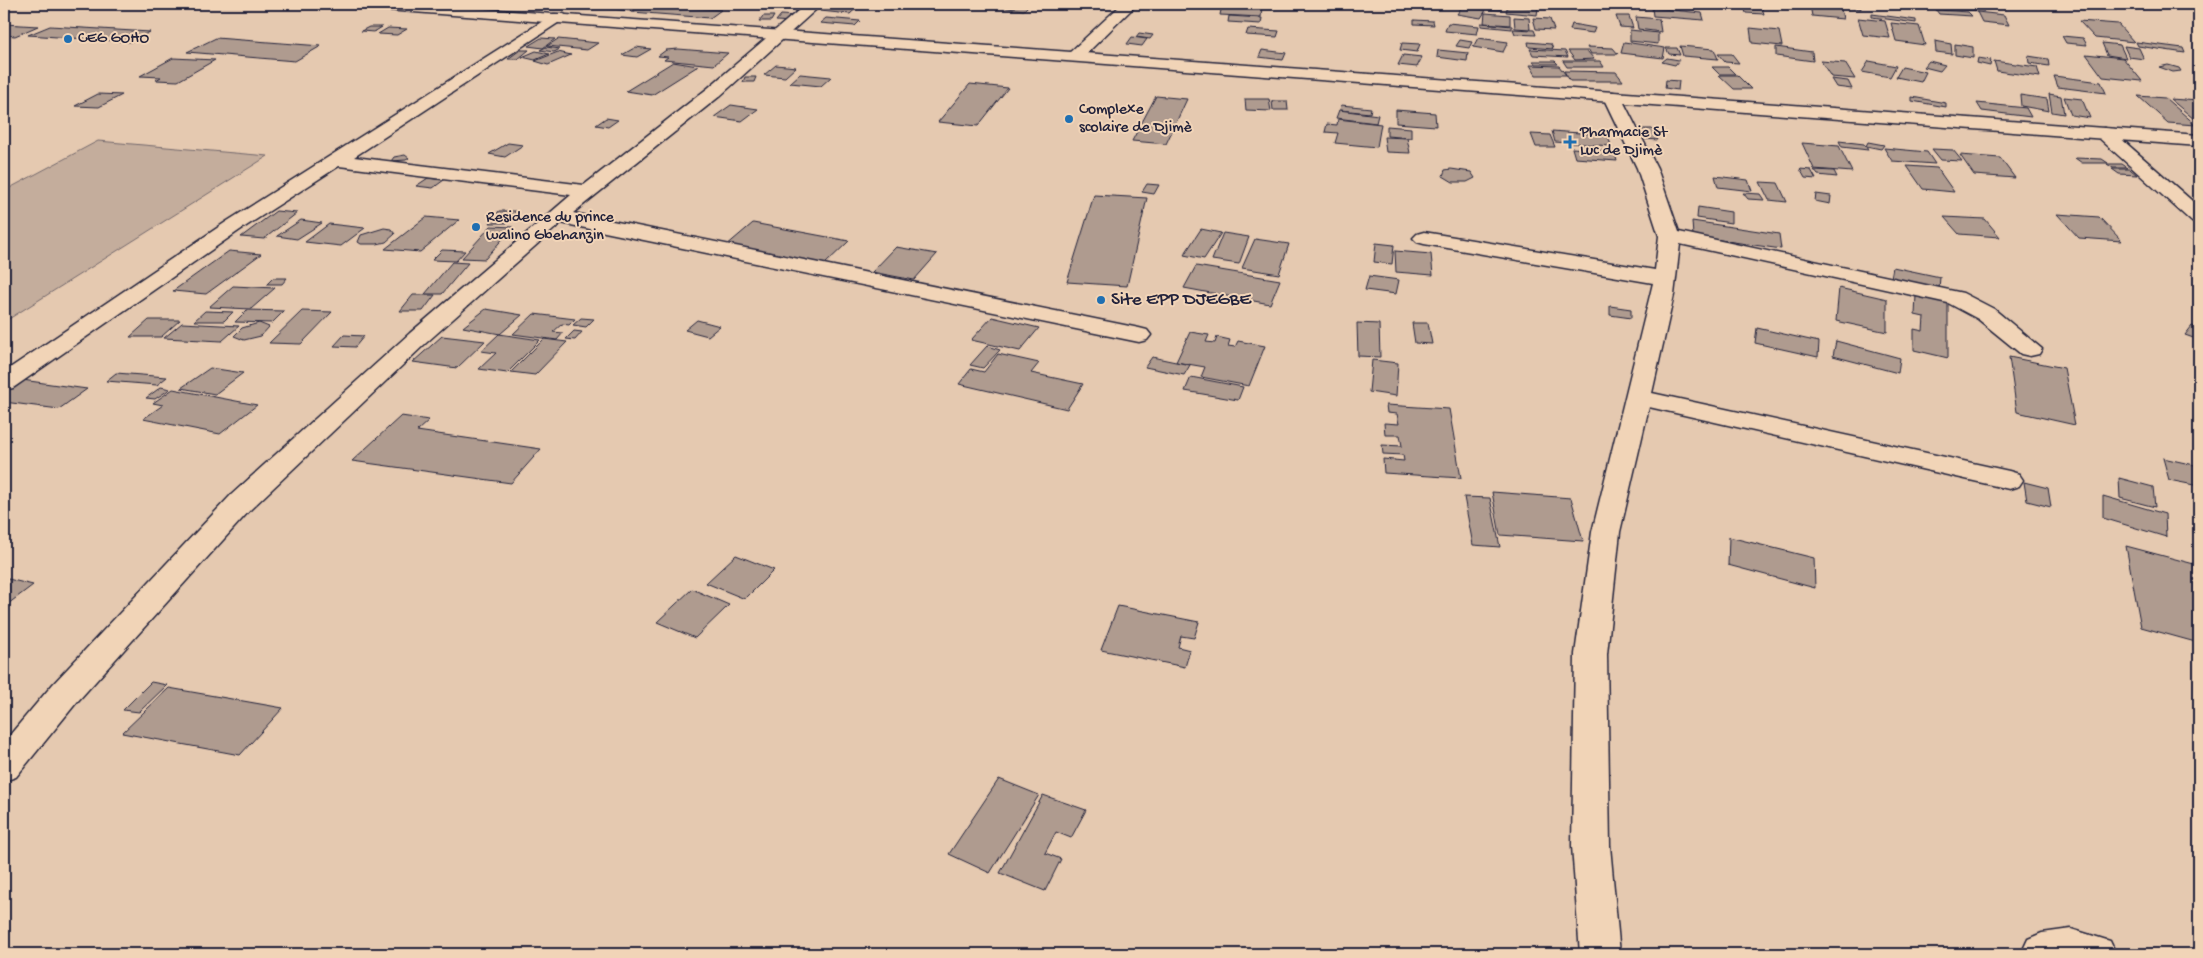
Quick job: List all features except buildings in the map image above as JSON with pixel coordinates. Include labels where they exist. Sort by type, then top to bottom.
[{"type":"street","points":[[360,4],[559,17],[2199,140]]},
{"type":"street","points":[[4,767],[65,693],[242,502],[418,338],[556,216],[714,92],[815,4]]},
{"type":"street","points":[[1075,56],[1130,4]]},
{"type":"street","points":[[4,383],[233,226],[559,17]]},
{"type":"street","points":[[1600,954],[1591,846],[1591,654],[1606,532],[1665,278],[1670,236],[1647,168],[1612,97]]},
{"type":"street","points":[[2104,133],[2199,218]]},
{"type":"street","points":[[336,160],[587,191]]},
{"type":"street","points":[[556,216],[1139,336]]},
{"type":"street","points":[[1670,236],[1955,298],[1986,314],[2030,349]]},
{"type":"street","points":[[1424,238],[1665,278]]},
{"type":"street","points":[[1638,397],[2009,480]]},
{"type":"street","points":[[2041,954],[2042,952],[2071,948],[2096,954]]},
{"type":"shaded area","points":[[98,141],[268,156],[4,322],[4,191]]},
{"type":"place","name":"CEG GOHO","points":[[68,39]]},
{"type":"place","name":"Complexe scolaire de Djimè","points":[[1069,119]]},
{"type":"place","name":"Pharmacie St Luc de Djimè","points":[[1570,142]]},
{"type":"place","name":"Residence du prince walino Gbehanzin","points":[[476,227]]},
{"type":"place","name":"Site EPP DJEGBE","points":[[1101,300]]}]
